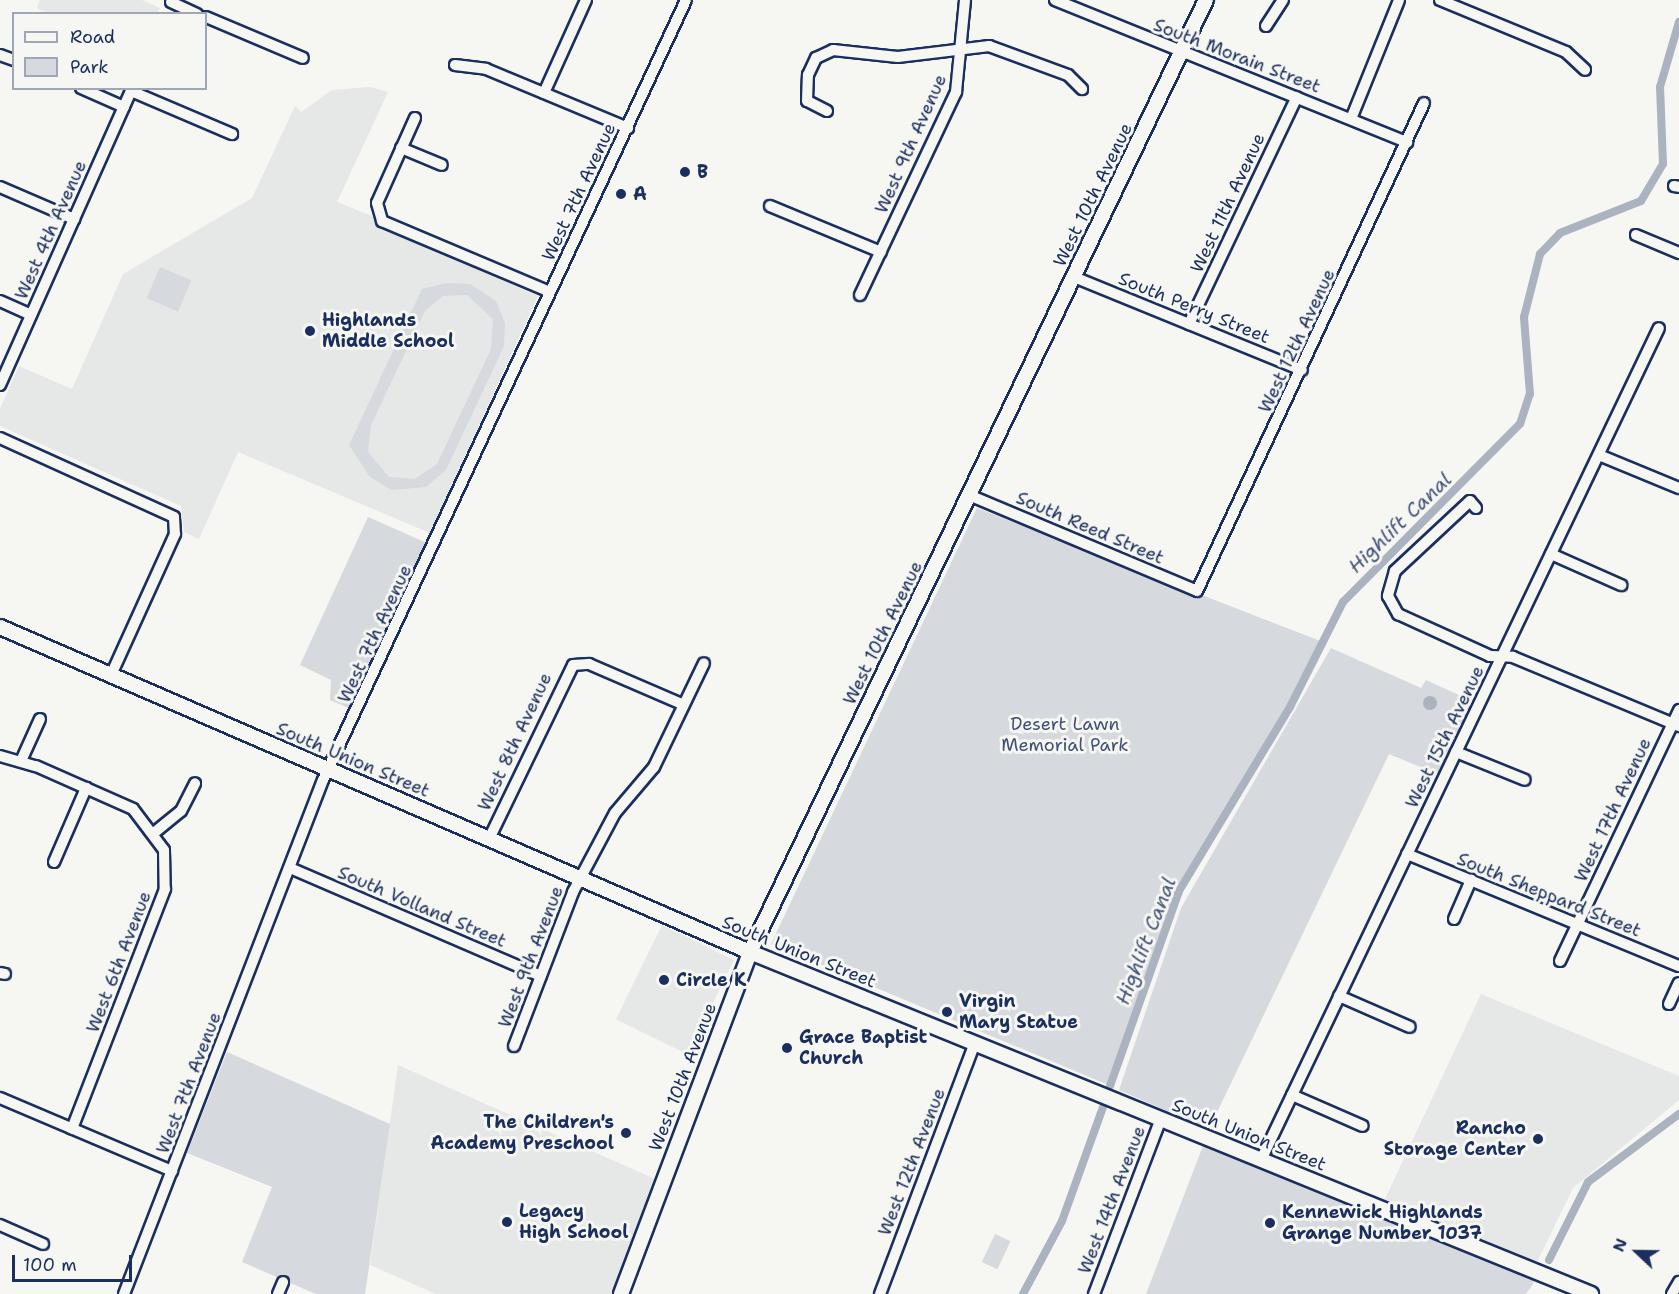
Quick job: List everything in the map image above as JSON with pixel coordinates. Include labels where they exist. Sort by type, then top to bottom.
[{"type":"main road","name":"West 10th Avenue","points":[[621,1294],[750,952],[1206,0]]},
{"type":"main road","name":"South Union Street","points":[[0,627],[750,952],[1591,1294]]},
{"type":"street","points":[[544,93],[586,0]]},
{"type":"street","name":"West 7th Avenue","points":[[124,1294],[329,769],[687,0]]},
{"type":"street","name":"West 9th Avenue","points":[[860,295],[956,92],[965,0]]},
{"type":"street","name":"South Morain Street","points":[[1055,0],[1181,53],[1407,142]]},
{"type":"street","points":[[1266,26],[1283,0]]},
{"type":"street","points":[[1351,119],[1398,0]]},
{"type":"street","points":[[1440,0],[1566,52],[1585,70]]},
{"type":"street","points":[[172,1],[193,12]]},
{"type":"street","points":[[207,17],[303,58]]},
{"type":"street","points":[[827,111],[810,105],[806,96],[810,68],[826,51],[909,57],[962,46],[1007,50],[1068,75],[1082,89]]},
{"type":"street","points":[[455,64],[486,69],[628,128]]},
{"type":"street","points":[[86,90],[124,107]]},
{"type":"street","points":[[132,90],[232,134]]},
{"type":"street","name":"West 4th Avenue","points":[[0,385],[132,90]]},
{"type":"street","name":"West 11th Avenue","points":[[1189,324],[1297,97]]},
{"type":"street","name":"West 12th Avenue","points":[[1197,591],[1302,370],[1424,103]]},
{"type":"street","points":[[415,118],[377,203],[379,216],[387,225],[550,292]]},
{"type":"street","points":[[402,148],[442,165]]},
{"type":"street","points":[[0,188],[74,219]]},
{"type":"street","points":[[770,206],[881,252]]},
{"type":"street","points":[[1636,235],[1679,253]]},
{"type":"street","name":"South Perry Street","points":[[1074,277],[1302,370]]},
{"type":"street","points":[[0,301],[31,315]]},
{"type":"street","name":"West 15th Avenue","points":[[1261,1160],[1659,328]]},
{"type":"street","points":[[0,438],[166,510],[175,521],[175,534],[111,675]]},
{"type":"street","points":[[1599,455],[1679,488]]},
{"type":"street","name":"South Reed Street","points":[[969,495],[1197,591]]},
{"type":"street","points":[[1476,508],[1470,501],[1398,567],[1388,596],[1408,621],[1676,725]]},
{"type":"street","points":[[1551,554],[1621,585]]},
{"type":"street","name":"West 8th Avenue","points":[[489,838],[565,673],[577,663],[684,705]]},
{"type":"street","name":"West 9th Avenue","points":[[514,1046],[582,879],[615,813],[654,767],[704,663]]},
{"type":"street","name":"West 17th Avenue","points":[[1560,961],[1676,725],[1679,710]]},
{"type":"street","points":[[21,761],[40,719]]},
{"type":"street","points":[[1456,752],[1525,780]]},
{"type":"street","points":[[0,756],[21,761],[133,809],[155,832],[181,811],[195,783]]},
{"type":"street","points":[[54,862],[86,788]]},
{"type":"street","name":"West 6th Avenue","points":[[72,1129],[165,889],[164,850],[155,832]]},
{"type":"street","name":"South Sheppard Street","points":[[1407,854],[1679,966]]},
{"type":"street","name":"South Volland Street","points":[[290,868],[541,976]]},
{"type":"street","points":[[1454,919],[1471,880]]},
{"type":"street","points":[[1669,1004],[1679,983]]},
{"type":"street","points":[[1339,996],[1410,1027]]},
{"type":"street","name":"West 12th Avenue","points":[[880,1294],[975,1042]]},
{"type":"street","points":[[1292,1095],[1363,1126]]},
{"type":"street","points":[[0,1098],[172,1171]]},
{"type":"street","name":"West 14th Avenue","points":[[1094,1294],[1161,1119]]},
{"type":"street","points":[[0,1225],[43,1244]]},
{"type":"street","points":[[278,1294],[283,1282]]},
{"type":"street","points":[[1672,1294],[1679,1282]]},
{"type":"shaded area","points":[[40,0],[142,0],[160,8],[158,12],[46,12],[37,8]]},
{"type":"shaded area","name":"Highlands Middle School","points":[[370,87],[388,92],[337,202],[372,216],[379,227],[538,296],[430,533],[238,452],[199,539],[184,532],[181,506],[0,426],[0,409],[19,366],[72,389],[123,274],[252,198],[295,106],[301,112],[332,90]]},
{"type":"shaded area","points":[[1430,696],[1435,698],[1437,703],[1435,708],[1430,710],[1425,708],[1423,703],[1425,698]]},
{"type":"shaded area","points":[[662,925],[734,960],[688,1054],[616,1019]]},
{"type":"shaded area","points":[[1481,994],[1679,1076],[1679,1100],[1573,1188],[1537,1262],[1385,1199]]},
{"type":"shaded area","name":"Legacy High School","points":[[398,1065],[655,1179],[612,1294],[436,1294],[370,1265]]},
{"type":"green space","points":[[160,267],[191,280],[178,312],[147,298]]},
{"type":"green space","points":[[447,283],[470,284],[496,301],[505,323],[504,346],[446,470],[426,487],[392,490],[370,477],[349,445],[422,289]],"holes":[[[467,295],[493,319],[491,349],[437,464],[415,479],[389,477],[368,452],[371,425],[425,311],[443,296]]]},
{"type":"green space","name":"Desert Lawn Memorial Park","points":[[977,508],[1323,642],[1179,895],[1111,1086],[771,944]]},
{"type":"green space","points":[[368,517],[429,544],[353,710],[330,700],[331,680],[300,665]]},
{"type":"green space","points":[[1331,648],[1421,688],[1426,680],[1472,701],[1437,774],[1389,754],[1209,1129],[1119,1090],[1181,908]]},
{"type":"green space","points":[[227,1052],[390,1124],[365,1294],[316,1294],[242,1262],[272,1187],[187,1153]]},
{"type":"green space","points":[[1206,1138],[1535,1272],[1533,1284],[1526,1294],[1146,1294]]},
{"type":"green space","points":[[995,1234],[1010,1241],[997,1269],[982,1262]]},
{"type":"waterway","name":"Highlift Canal","points":[[1110,1086],[1179,891],[1290,707],[1343,602],[1520,424],[1530,394],[1524,317],[1540,254],[1560,233],[1641,201],[1663,164],[1660,87],[1679,22]]},
{"type":"waterway","name":"Highlift Canal","points":[[1023,1294],[1062,1221],[1103,1107]]},
{"type":"waterway","points":[[1549,1260],[1588,1182],[1679,1114]]},
{"type":"place","name":"B","points":[[685,172]]},
{"type":"place","name":"A","points":[[621,194]]},
{"type":"place","name":"Highlands Middle School","points":[[310,331]]},
{"type":"place","name":"Circle K","points":[[664,980]]},
{"type":"place","name":"Virgin Mary Statue","points":[[947,1012]]},
{"type":"place","name":"Grace Baptist Church","points":[[787,1048]]},
{"type":"place","name":"The Children's Academy Preschool","points":[[626,1133]]},
{"type":"place","name":"Rancho Storage Center","points":[[1538,1139]]},
{"type":"place","name":"Legacy High School","points":[[507,1222]]},
{"type":"place","name":"Kennewick Highlands Grange Number 1037","points":[[1270,1223]]}]
